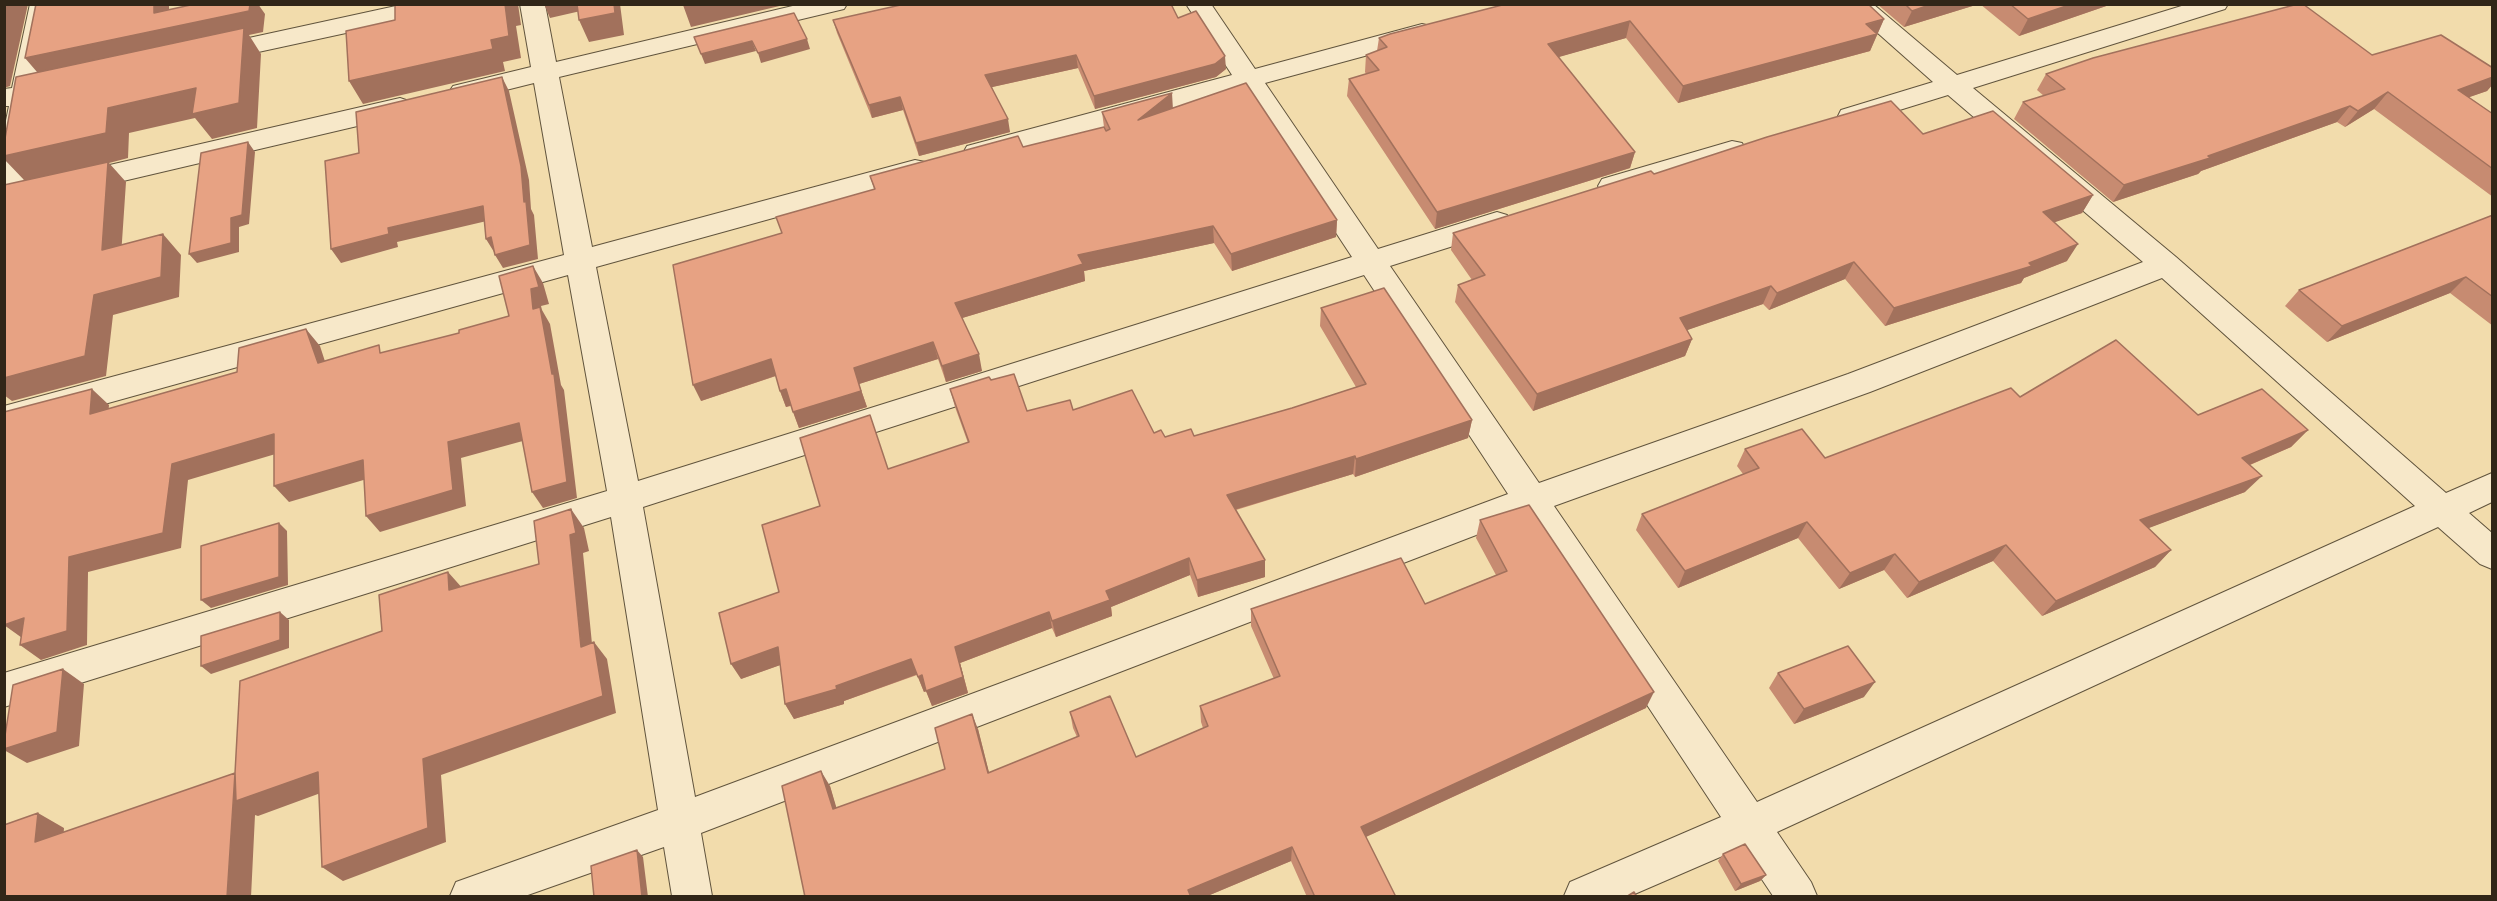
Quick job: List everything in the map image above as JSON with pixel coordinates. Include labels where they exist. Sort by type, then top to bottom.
[{"type":"street","points":[[44,4],[14,96],[6,199],[835,4]]},
{"type":"street","points":[[186,60],[443,4]]},
{"type":"street","points":[[532,4],[625,499],[692,897]]},
{"type":"street","points":[[1198,4],[1797,897]]},
{"type":"street","points":[[1857,4],[2166,265],[2493,554]]},
{"type":"street","points":[[1827,123],[1953,87],[2216,4]]},
{"type":"street","points":[[4,419],[1247,78],[1452,24]]},
{"type":"street","points":[[14,96],[82,82]]},
{"type":"street","points":[[1587,194],[1758,143]]},
{"type":"street","points":[[4,690],[625,499],[901,409],[1519,216]]},
{"type":"street","points":[[470,897],[679,822],[1530,501],[1859,383],[2166,265]]},
{"type":"street","points":[[1584,897],[1749,825],[2493,487]]},
{"type":"building","points":[[36,4],[154,4],[154,13],[195,4],[250,4],[249,11],[25,58]]},
{"type":"building","points":[[395,4],[505,4],[509,36],[491,40],[493,49],[349,81],[346,31],[395,20]]},
{"type":"building","points":[[577,4],[614,4],[615,13],[579,20]]},
{"type":"building","points":[[905,4],[1171,4],[1178,18],[1196,11],[1225,56],[1215,64],[1094,96],[1076,55],[985,75],[1008,119],[916,143],[900,97],[869,105],[833,20]]},
{"type":"building","points":[[1506,4],[1868,4],[1884,19],[1866,24],[1877,34],[1683,86],[1630,21],[1548,44],[1635,152],[1437,212],[1349,79],[1379,70],[1366,55],[1387,47],[1379,38]]},
{"type":"building","points":[[1905,4],[1932,4],[1912,11]]},
{"type":"building","points":[[2010,4],[2072,4],[2028,19]]},
{"type":"building","points":[[2303,4],[2372,55],[2441,35],[2493,68],[2493,77],[2458,90],[2493,114],[2493,169],[2388,92],[2358,111],[2350,106],[2208,156],[2210,158],[2124,185],[2023,102],[2065,89],[2046,74],[2093,58]]},
{"type":"building","points":[[794,13],[807,39],[758,53],[752,41],[701,54],[694,37]]},
{"type":"building","points":[[244,28],[239,103],[192,114],[196,88],[108,108],[106,133],[4,156],[4,144],[16,77]]},
{"type":"building","points":[[502,77],[521,166],[530,245],[495,255],[491,237],[486,239],[483,206],[388,228],[389,234],[331,249],[325,161],[359,153],[356,112]]},
{"type":"building","points":[[1246,83],[1337,220],[1231,254],[1213,226],[1078,255],[1083,264],[955,303],[979,354],[942,366],[933,342],[854,368],[861,391],[793,412],[786,389],[780,391],[771,359],[693,385],[673,265],[782,233],[776,217],[875,189],[870,176],[1018,136],[1023,147],[1104,127],[1106,131],[1110,129],[1102,112],[1172,93],[1138,120]]},
{"type":"building","points":[[1891,101],[1923,134],[1993,111],[2093,195],[2043,212],[2078,244],[2029,263],[2032,266],[1894,308],[1854,262],[1777,293],[1771,286],[1680,318],[1692,339],[1537,394],[1458,285],[1485,275],[1453,233],[1651,171],[1654,174],[1767,137]]},
{"type":"building","points":[[248,142],[242,215],[231,218],[231,243],[189,254],[201,153]]},
{"type":"building","points":[[108,162],[102,250],[163,234],[161,277],[94,295],[85,356],[4,378],[4,185]]},
{"type":"building","points":[[2493,215],[2493,297],[2466,277],[2342,326],[2299,290]]},
{"type":"building","points":[[533,266],[539,287],[531,289],[533,309],[540,307],[552,374],[554,374],[567,482],[532,492],[519,423],[448,442],[453,490],[366,516],[363,460],[274,486],[274,434],[172,464],[163,533],[69,557],[67,631],[20,645],[24,618],[4,625],[4,412],[92,389],[90,414],[237,372],[239,348],[306,329],[318,363],[379,345],[380,353],[459,333],[459,330],[509,316],[499,276]]},
{"type":"building","points":[[1384,288],[1472,420],[1356,459],[1355,456],[1227,495],[1265,560],[1197,580],[1189,558],[1106,591],[1110,600],[1052,621],[1049,612],[955,647],[963,677],[926,691],[922,675],[918,677],[911,659],[836,686],[837,689],[785,704],[778,647],[731,664],[719,613],[779,592],[762,525],[820,506],[800,438],[870,415],[888,469],[969,442],[950,389],[989,377],[991,380],[1014,374],[1027,411],[1070,400],[1073,410],[1132,390],[1154,433],[1161,430],[1165,437],[1191,429],[1194,436],[1366,384],[1321,308]]},
{"type":"building","points":[[2116,340],[2198,415],[2262,389],[2308,430],[2242,458],[2262,476],[2140,520],[2171,550],[2056,601],[2006,545],[1919,582],[1895,554],[1850,573],[1807,522],[1685,571],[1642,514],[1759,468],[1745,449],[1802,429],[1825,458],[2011,388],[2020,397]]},
{"type":"building","points":[[1529,505],[1654,692],[1361,827],[1396,897],[1315,897],[1292,847],[1188,890],[1191,897],[805,897],[782,786],[821,771],[833,809],[945,769],[935,728],[972,714],[988,773],[1079,736],[1070,712],[1110,696],[1136,757],[1208,726],[1200,706],[1280,676],[1251,609],[1401,558],[1425,604],[1507,571],[1480,520]]},
{"type":"building","points":[[571,509],[576,533],[570,535],[581,647],[594,642],[603,696],[423,759],[428,828],[322,867],[318,772],[236,801],[235,773],[240,681],[382,631],[379,595],[448,572],[449,590],[539,564],[534,521]]},
{"type":"building","points":[[279,523],[279,577],[201,600],[201,546]]},
{"type":"building","points":[[280,612],[280,640],[201,666],[201,636]]},
{"type":"building","points":[[1848,646],[1875,682],[1804,709],[1778,673]]},
{"type":"building","points":[[63,669],[57,732],[4,749],[13,685]]},
{"type":"building","points":[[235,773],[227,897],[4,897],[4,825],[38,813],[35,842]]},
{"type":"building","points":[[1745,844],[1766,875],[1741,884],[1723,854]]},
{"type":"building","points":[[637,850],[642,897],[594,897],[591,866]]},
{"type":"building","points":[[1634,892],[1637,897],[1626,897]]}]
